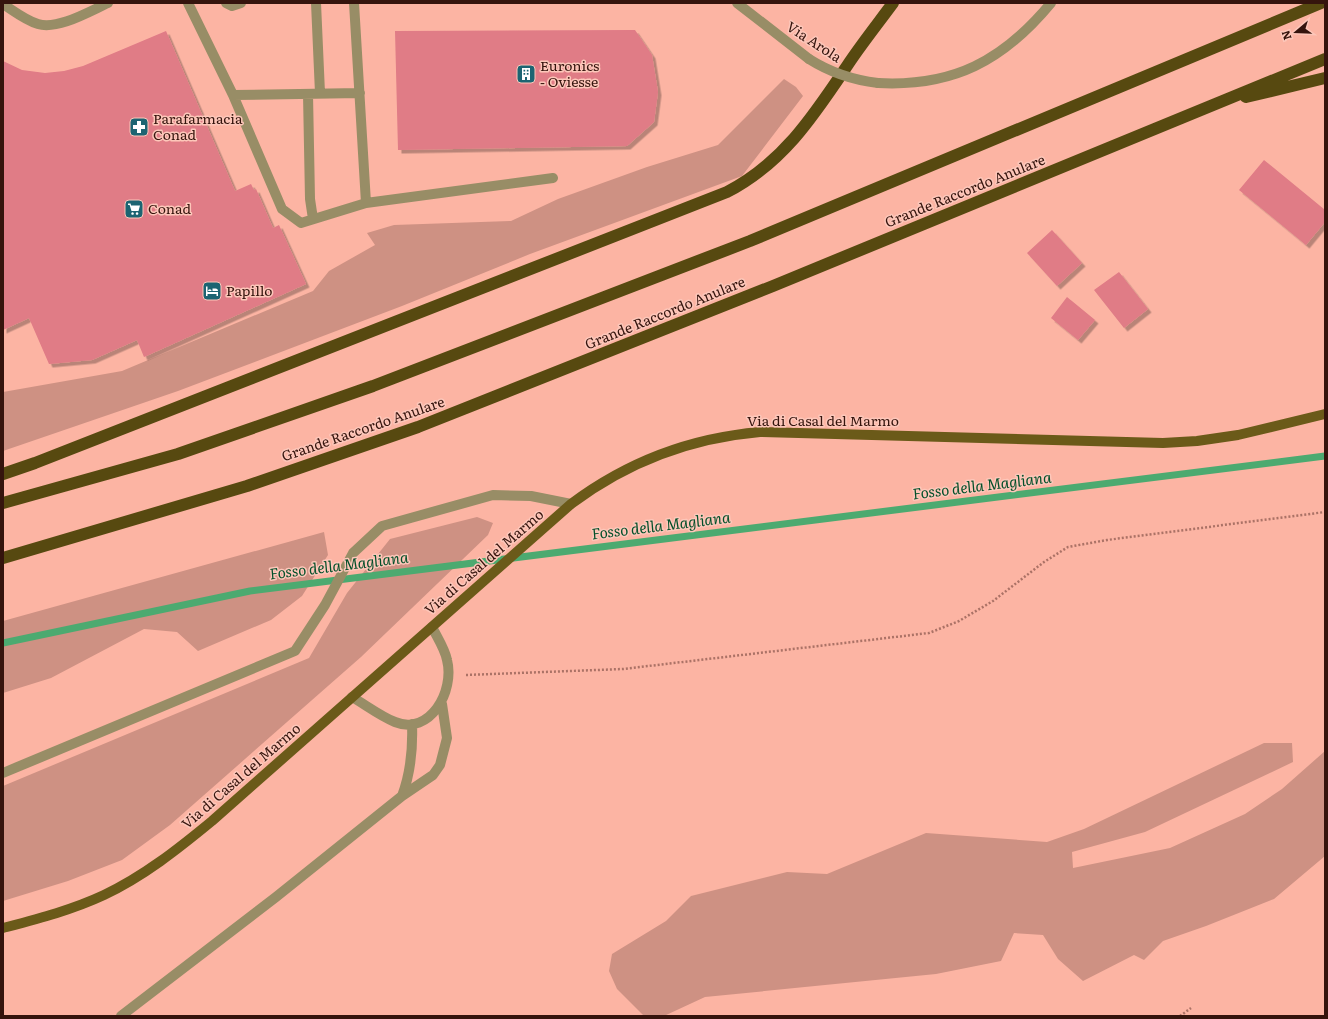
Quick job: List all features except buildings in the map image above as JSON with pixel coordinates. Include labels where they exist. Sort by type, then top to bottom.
[{"type":"highway","points":[[3,474],[43,460],[360,337],[727,192],[741,185],[770,163],[808,124],[893,3]]},
{"type":"highway","points":[[3,503],[178,454],[373,386],[750,241],[1190,56],[1321,3]]},
{"type":"highway","name":"Grande Raccordo Anulare","points":[[3,558],[247,486],[418,427],[773,286],[1325,59]]},
{"type":"highway","points":[[1206,107],[1325,78]]},
{"type":"main road","name":"Via di Casal del Marmo","points":[[3,928],[97,898],[154,866],[212,821],[571,504],[595,487],[644,460],[700,441],[743,434],[782,432],[1169,443],[1197,441],[1238,435],[1325,414]]},
{"type":"street","points":[[3,4],[30,20],[45,25],[57,24],[108,3]]},
{"type":"street","points":[[188,3],[233,95],[282,209],[301,223],[366,203],[553,178]]},
{"type":"street","points":[[226,3],[232,6],[241,3]]},
{"type":"street","points":[[316,3],[320,93]]},
{"type":"street","points":[[354,3],[366,203]]},
{"type":"street","name":"Via Arola","points":[[737,3],[820,66],[845,77],[878,83],[896,84],[930,81],[945,78],[963,71],[998,52],[1015,40],[1040,16],[1050,3]]},
{"type":"street","points":[[233,95],[360,93]]},
{"type":"street","points":[[308,94],[310,199],[313,219]]},
{"type":"street","points":[[3,773],[294,651],[325,605],[353,554],[382,526],[493,495],[530,496],[571,504]]},
{"type":"street","points":[[121,1016],[276,897],[402,796],[433,775],[440,765],[447,738],[442,704],[449,676],[447,660],[432,627]]},
{"type":"street","points":[[352,697],[396,723],[412,724],[428,718],[442,704]]},
{"type":"street","points":[[402,796],[408,780],[412,756],[412,724]]},
{"type":"path","points":[[449,676],[623,669],[929,633],[959,622],[993,601],[1044,562],[1068,547],[1107,540],[1325,512]]},
{"type":"path","points":[[1180,1016],[1191,1008]]},
{"type":"shaded area","points":[[784,79],[796,87],[803,96],[742,176],[530,254],[402,306],[178,391],[3,451],[3,392],[122,371],[313,291],[329,271],[375,245],[367,233],[394,225],[511,221],[558,199],[647,167],[718,145]]},
{"type":"shaded area","points":[[477,517],[493,523],[488,535],[361,657],[170,825],[122,860],[68,881],[3,901],[3,786],[309,658],[347,593],[390,539]]},
{"type":"shaded area","points":[[324,532],[328,555],[302,596],[271,620],[198,651],[177,632],[144,629],[51,678],[3,693],[3,621]]},
{"type":"shaded area","points":[[1264,743],[1292,743],[1293,762],[1145,832],[1072,852],[1073,868],[1170,848],[1245,814],[1282,789],[1325,751],[1325,856],[1274,899],[1163,941],[1144,960],[1134,955],[1083,981],[1058,959],[1043,935],[1014,933],[1001,961],[936,974],[705,997],[664,1016],[644,1016],[617,989],[609,971],[612,954],[666,921],[691,896],[787,872],[827,874],[926,833],[1047,842],[1084,829]]},
{"type":"waterway","name":"Fosso della Magliana","points":[[3,643],[250,591],[1325,456]]},
{"type":"place","name":"Euronics - Oviesse","points":[[526,74]]},
{"type":"place","name":"Parafarmacia Conad","points":[[139,127]]},
{"type":"place","name":"Conad","points":[[134,209]]},
{"type":"place","name":"Papillo","points":[[212,291]]}]
